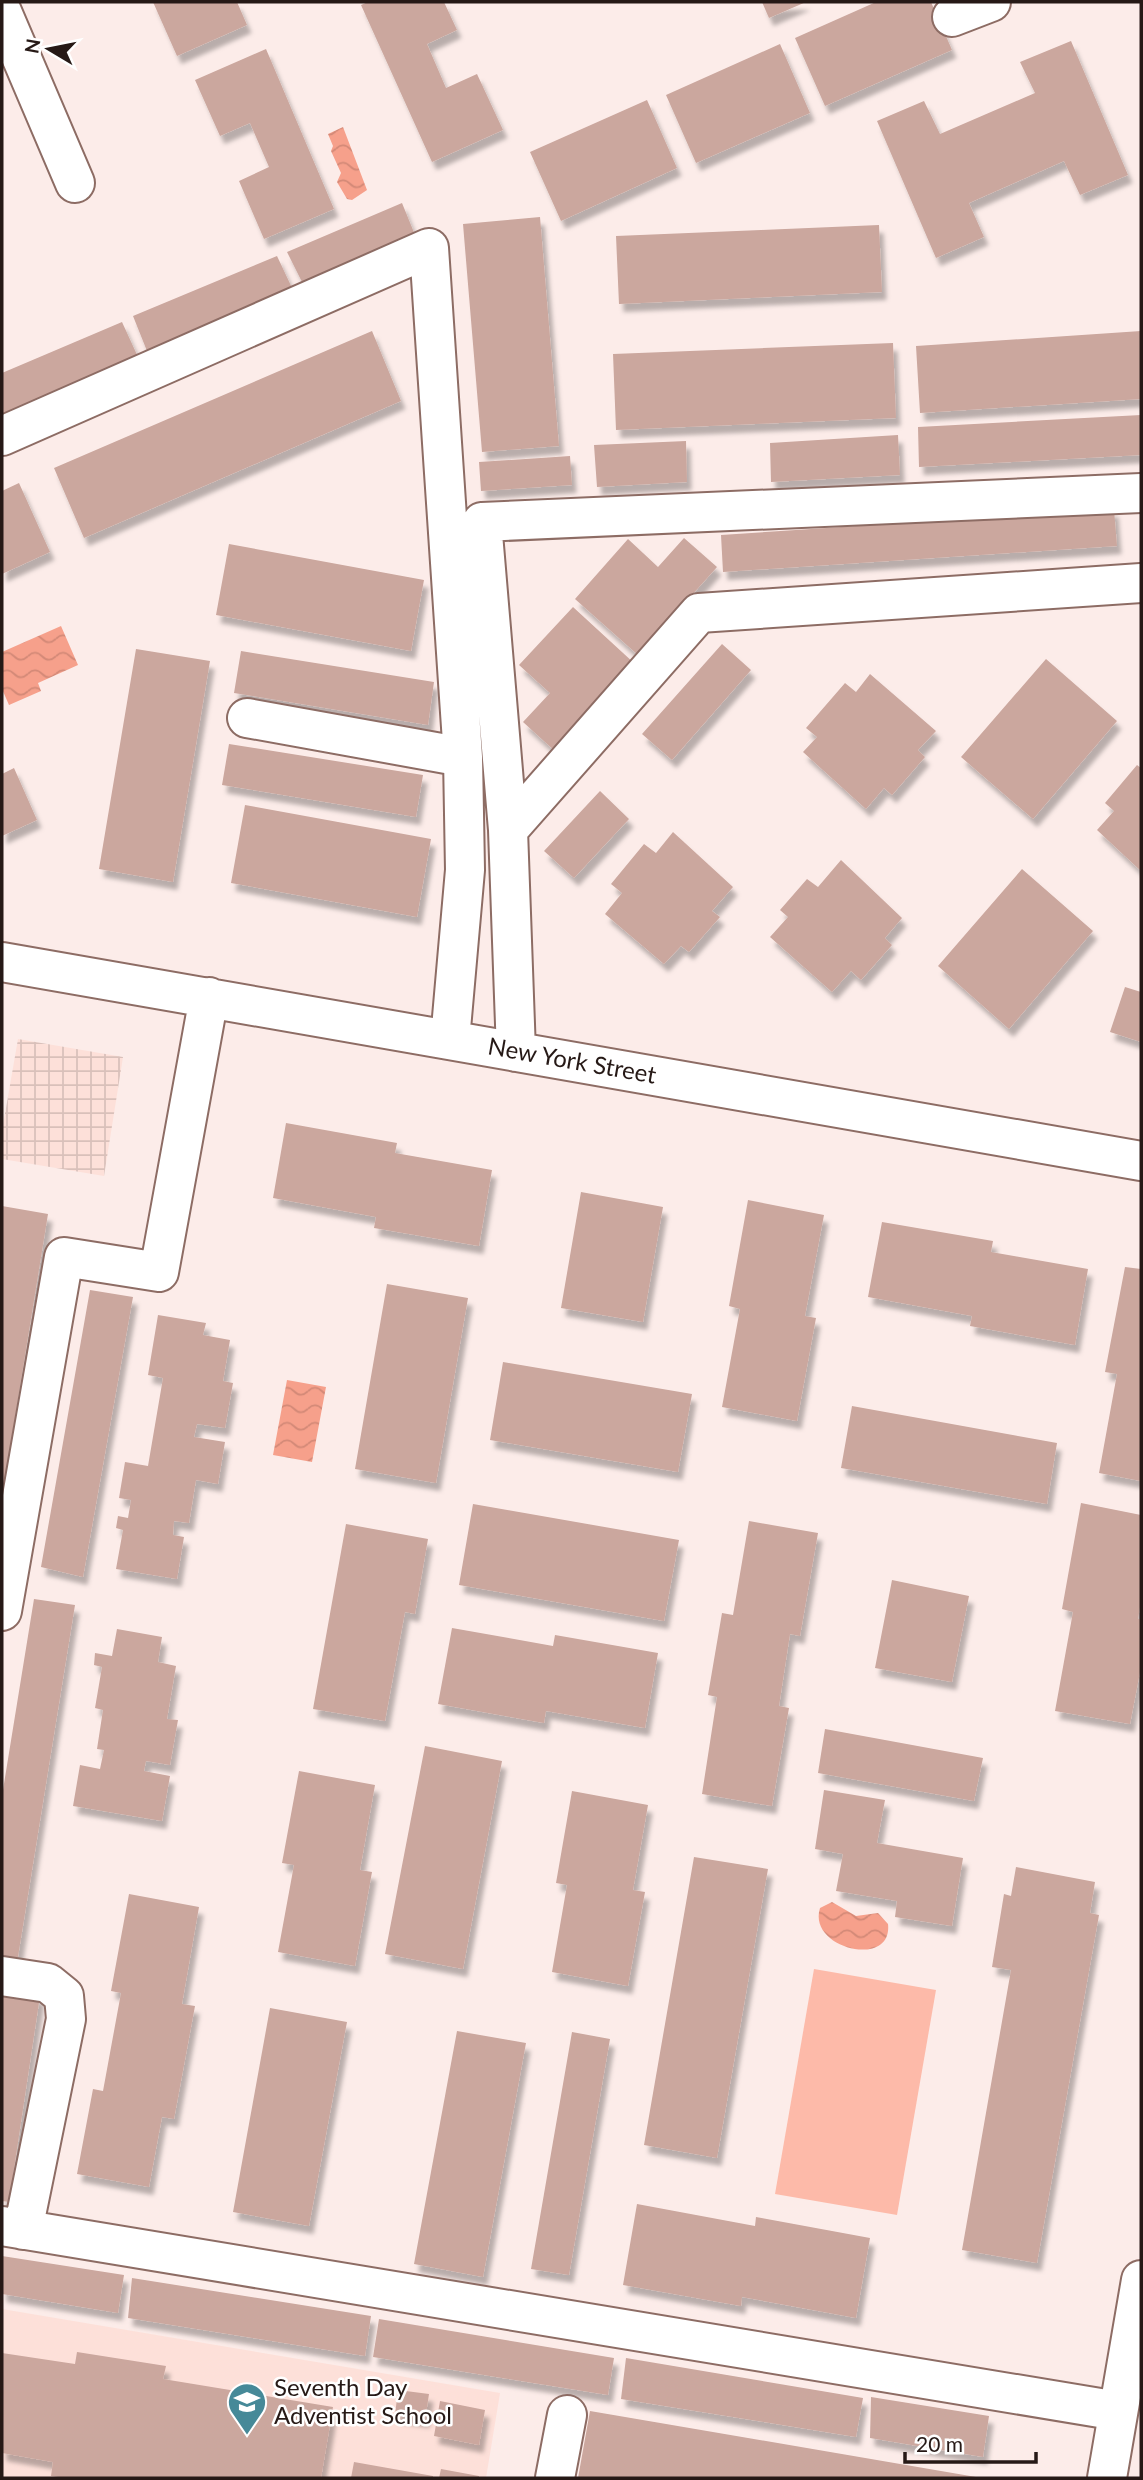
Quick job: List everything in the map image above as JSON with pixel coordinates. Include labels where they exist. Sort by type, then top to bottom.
[{"type":"street","points":[[952,18],[991,2]]},
{"type":"street","points":[[2,12],[75,183]]},
{"type":"street","points":[[2,436],[429,248],[463,757],[465,870],[450,1040]]},
{"type":"street","points":[[516,1052],[508,830],[482,522],[1141,493]]},
{"type":"street","points":[[508,830],[699,613],[1141,583]]},
{"type":"street","points":[[247,718],[463,757]]},
{"type":"street","name":"New York Street","points":[[2,962],[1141,1161]]},
{"type":"street","points":[[2,1611],[64,1257],[159,1272],[208,997]]},
{"type":"street","points":[[2,1976],[48,1983],[64,1996],[66,2020],[12,2228],[1118,2411]]},
{"type":"street","points":[[1107,2478],[1141,2280]]},
{"type":"street","points":[[555,2478],[566,2415]]},
{"type":"shaded area","points":[[18,1039],[123,1057],[104,1176],[2,1159],[2,1131]]},
{"type":"shaded area","points":[[814,1969],[936,1990],[897,2215],[775,2194]]},
{"type":"shaded area","name":"Seventh Day Adventist School","points":[[2,2309],[500,2393],[486,2478],[2,2478]]},
{"type":"water","points":[[343,127],[367,190],[352,200],[347,199],[337,182],[341,173],[331,151],[333,146],[328,134]]},
{"type":"water","points":[[61,626],[78,665],[38,683],[41,691],[9,705],[2,689],[2,652]]},
{"type":"water","points":[[287,1380],[326,1387],[312,1462],[273,1455]]},
{"type":"water","points":[[832,1902],[856,1916],[878,1913],[888,1924],[886,1938],[878,1946],[865,1950],[837,1943],[826,1934],[819,1922],[820,1908]]},
{"type":"building","points":[[153,2],[237,2],[247,25],[177,56]]},
{"type":"building","points":[[368,2],[444,2],[457,30],[427,44],[446,88],[477,74],[503,130],[432,162],[361,5]]},
{"type":"building","points":[[762,2],[806,2],[769,18]]},
{"type":"building","points":[[876,2],[931,2],[952,50],[825,106],[795,38]]},
{"type":"building","points":[[1071,41],[1128,175],[1080,195],[1064,161],[969,203],[984,237],[936,258],[877,121],[924,101],[940,134],[1035,93],[1020,62]]},
{"type":"building","points":[[780,44],[810,113],[696,163],[666,95]]},
{"type":"building","points":[[266,49],[334,209],[264,239],[239,181],[269,167],[250,123],[220,136],[195,80]]},
{"type":"building","points":[[647,100],[677,168],[561,221],[530,152]]},
{"type":"building","points":[[402,203],[415,235],[303,284],[287,252]]},
{"type":"building","points":[[540,217],[559,446],[482,452],[463,224]]},
{"type":"building","points":[[879,225],[882,292],[619,304],[616,236]]},
{"type":"building","points":[[277,256],[293,290],[147,351],[133,316]]},
{"type":"building","points":[[122,322],[138,357],[2,415],[2,373]]},
{"type":"building","points":[[372,331],[401,401],[84,538],[54,468]]},
{"type":"building","points":[[1141,331],[1141,399],[920,413],[916,346]]},
{"type":"building","points":[[893,343],[896,418],[616,430],[613,354]]},
{"type":"building","points":[[1141,415],[1141,455],[919,467],[918,427]]},
{"type":"building","points":[[898,435],[900,475],[771,482],[770,443]]},
{"type":"building","points":[[686,441],[687,482],[597,487],[594,445]]},
{"type":"building","points":[[570,456],[572,485],[481,491],[479,462]]},
{"type":"building","points":[[19,483],[50,552],[2,574],[2,491]]},
{"type":"building","points":[[1114,509],[1117,546],[723,572],[721,535]]},
{"type":"building","points":[[684,538],[717,567],[638,655],[575,599],[628,539],[658,567]]},
{"type":"building","points":[[229,544],[424,580],[411,651],[216,615]]},
{"type":"building","points":[[573,607],[635,664],[556,752],[523,722],[550,693],[519,665]]},
{"type":"building","points":[[722,644],[751,670],[672,760],[642,734]]},
{"type":"building","points":[[136,649],[210,661],[173,882],[99,869]]},
{"type":"building","points":[[241,651],[434,682],[428,725],[234,693]]},
{"type":"building","points":[[1046,659],[1117,721],[1033,819],[961,757]]},
{"type":"building","points":[[870,674],[936,731],[918,750],[925,757],[892,795],[884,788],[866,809],[803,752],[817,737],[806,728],[845,683],[856,692]]},
{"type":"building","points":[[229,744],[423,775],[416,817],[222,785]]},
{"type":"building","points":[[1137,765],[1141,768],[1141,871],[1097,830],[1114,811],[1105,803]]},
{"type":"building","points":[[14,768],[37,820],[2,836],[2,774]]},
{"type":"building","points":[[600,791],[629,819],[574,878],[544,851]]},
{"type":"building","points":[[245,805],[431,839],[417,917],[231,883]]},
{"type":"building","points":[[673,832],[733,887],[712,911],[720,917],[689,952],[681,946],[664,964],[605,914],[622,893],[611,884],[644,844],[656,853]]},
{"type":"building","points":[[841,860],[902,918],[885,938],[892,945],[861,980],[851,971],[832,992],[770,937],[788,917],[780,910],[807,879],[818,887]]},
{"type":"building","points":[[1022,869],[1093,931],[1009,1029],[938,966]]},
{"type":"building","points":[[1125,987],[1141,992],[1141,1042],[1110,1032]]},
{"type":"building","points":[[286,1123],[397,1143],[395,1153],[492,1170],[479,1246],[374,1228],[376,1217],[273,1198]]},
{"type":"building","points":[[581,1192],[663,1207],[643,1322],[561,1308]]},
{"type":"building","points":[[748,1200],[824,1215],[805,1316],[816,1318],[797,1421],[722,1407],[740,1309],[729,1306]]},
{"type":"building","points":[[2,1206],[48,1214],[3,1491],[2,1491]]},
{"type":"building","points":[[882,1222],[993,1241],[991,1252],[1088,1269],[1075,1345],[970,1326],[972,1316],[868,1297]]},
{"type":"building","points":[[1125,1267],[1141,1269],[1141,1481],[1099,1473],[1117,1374],[1105,1372]]},
{"type":"building","points":[[387,1284],[468,1298],[436,1483],[355,1469]]},
{"type":"building","points":[[90,1290],[133,1297],[83,1577],[41,1567]]},
{"type":"building","points":[[158,1315],[206,1323],[203,1335],[230,1340],[223,1381],[233,1383],[225,1428],[197,1424],[194,1437],[225,1442],[218,1484],[196,1480],[189,1523],[174,1521],[173,1535],[184,1537],[177,1579],[116,1569],[123,1530],[116,1528],[118,1516],[128,1518],[131,1500],[119,1498],[125,1462],[148,1466],[163,1378],[148,1375]]},
{"type":"building","points":[[503,1362],[692,1394],[678,1472],[490,1440]]},
{"type":"building","points":[[852,1406],[1057,1443],[1047,1504],[841,1468]]},
{"type":"building","points":[[1081,1503],[1141,1515],[1141,1601],[1138,1619],[1141,1619],[1141,1667],[1130,1724],[1055,1711],[1073,1612],[1062,1609]]},
{"type":"building","points":[[473,1504],[679,1540],[664,1621],[459,1585]]},
{"type":"building","points":[[749,1521],[818,1533],[800,1636],[790,1634],[779,1706],[789,1708],[772,1806],[702,1794],[717,1697],[708,1695],[722,1613],[733,1615]]},
{"type":"building","points":[[346,1524],[428,1539],[415,1614],[405,1612],[385,1721],[313,1709]]},
{"type":"building","points":[[892,1580],[969,1596],[952,1682],[875,1668]]},
{"type":"building","points":[[34,1599],[75,1605],[16,1969],[2,1967],[2,1796]]},
{"type":"building","points":[[452,1628],[553,1646],[555,1635],[658,1653],[645,1728],[546,1711],[544,1723],[438,1704]]},
{"type":"building","points":[[117,1629],[162,1637],[158,1662],[176,1666],[167,1719],[178,1720],[170,1765],[146,1761],[144,1771],[170,1776],[162,1821],[73,1806],[80,1765],[100,1769],[104,1750],[97,1749],[103,1710],[95,1708],[102,1667],[94,1665],[95,1653],[112,1656]]},
{"type":"building","points":[[825,1729],[983,1758],[974,1801],[818,1773]]},
{"type":"building","points":[[425,1746],[502,1761],[463,1969],[385,1954]]},
{"type":"building","points":[[299,1771],[375,1785],[360,1870],[372,1872],[355,1966],[278,1952],[294,1865],[282,1863]]},
{"type":"building","points":[[824,1790],[885,1800],[877,1843],[963,1858],[952,1926],[895,1917],[897,1901],[836,1891],[843,1854],[815,1849]]},
{"type":"building","points":[[572,1791],[648,1805],[633,1890],[645,1892],[628,1986],[552,1972],[567,1885],[556,1883]]},
{"type":"building","points":[[694,1857],[768,1869],[717,2158],[644,2145]]},
{"type":"building","points":[[1016,1867],[1095,1882],[1090,1913],[1099,1915],[1037,2263],[962,2250],[1011,1970],[992,1967],[1004,1894],[1011,1896]]},
{"type":"building","points":[[129,1894],[199,1907],[182,2004],[195,2006],[174,2119],[162,2117],[149,2187],[77,2174],[93,2089],[103,2091],[121,1993],[111,1991]]},
{"type":"building","points":[[2,1990],[40,1996],[9,2202],[2,2201]]},
{"type":"building","points":[[270,2008],[347,2022],[309,2226],[233,2212]]},
{"type":"building","points":[[457,2031],[526,2043],[483,2277],[414,2264]]},
{"type":"building","points":[[572,2032],[610,2039],[569,2275],[531,2269]]},
{"type":"building","points":[[637,2204],[755,2226],[756,2217],[870,2238],[856,2318],[742,2297],[741,2306],[623,2285]]},
{"type":"building","points":[[2,2256],[124,2275],[118,2313],[2,2294]]},
{"type":"building","points":[[132,2278],[371,2316],[365,2356],[128,2318]]},
{"type":"building","points":[[379,2319],[614,2358],[608,2395],[373,2357]]},
{"type":"building","points":[[77,2352],[166,2366],[163,2379],[333,2407],[321,2478],[67,2478],[51,2476],[53,2462],[2,2453],[2,2353],[75,2364]]},
{"type":"building","points":[[626,2358],[863,2398],[856,2437],[621,2399]]},
{"type":"building","points":[[398,2390],[429,2394],[425,2420],[395,2415]]},
{"type":"building","points":[[871,2397],[989,2416],[983,2457],[870,2438]]},
{"type":"building","points":[[440,2401],[485,2410],[479,2445],[434,2436]]},
{"type":"building","points":[[590,2411],[976,2477],[976,2478],[578,2478]]},
{"type":"building","points":[[354,2462],[433,2476],[433,2478],[351,2478]]},
{"type":"building","points":[[441,2469],[479,2476],[479,2478],[439,2478]]},
{"type":"place","name":"Seventh Day Adventist School","points":[[247,2436]]}]
